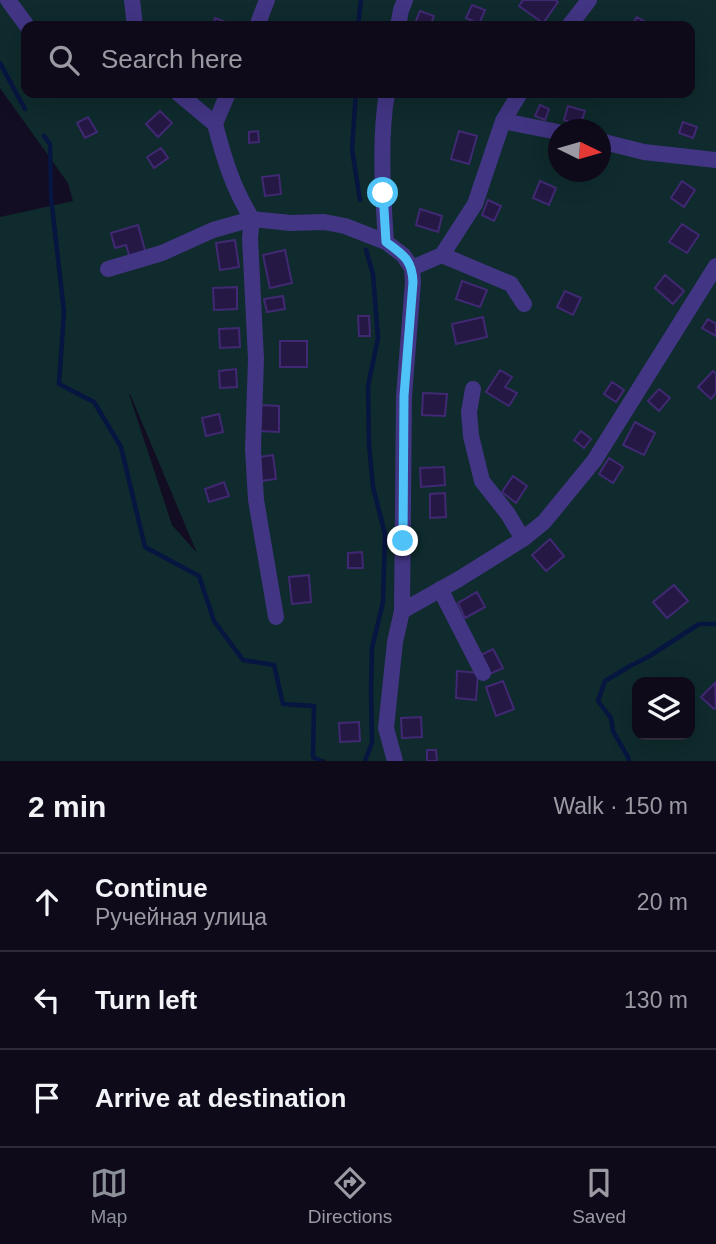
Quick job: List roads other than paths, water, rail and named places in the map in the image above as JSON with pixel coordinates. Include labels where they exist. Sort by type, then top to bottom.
[{"type":"street","points":[[8,0],[23,21]]},
{"type":"street","points":[[132,0],[134,21]]},
{"type":"street","points":[[259,21],[267,0]]},
{"type":"street","points":[[399,21],[405,0]]},
{"type":"street","points":[[573,21],[589,0]]},
{"type":"street","points":[[184,98],[215,124],[225,163],[252,219],[250,238],[256,359],[253,449],[256,500],[276,617]]},
{"type":"street","points":[[215,124],[226,98]]},
{"type":"street","points":[[386,98],[383,193],[386,242]]},
{"type":"street","points":[[412,268],[442,255],[475,204],[503,121],[517,98]]},
{"type":"street","points":[[503,121],[548,130]]},
{"type":"street","points":[[611,144],[644,152],[716,160]]},
{"type":"street","points":[[108,269],[162,253],[213,230],[252,219],[291,223],[324,222],[345,226],[386,242],[403,255],[412,268],[404,396],[402,611],[386,727],[395,761]]},
{"type":"street","points":[[442,255],[511,284],[524,304]]},
{"type":"street","points":[[402,611],[460,579],[523,539],[544,522],[594,461],[716,266]]},
{"type":"street","points":[[473,389],[469,412],[471,436],[482,481],[508,514],[523,539]]},
{"type":"street","points":[[440,589],[483,673]]},
{"type":"waterway","points":[[359,21],[361,0]]},
{"type":"waterway","points":[[0,63],[25,109]]},
{"type":"waterway","points":[[356,98],[352,149],[360,200]]},
{"type":"waterway","points":[[44,136],[50,144],[51,197],[64,312],[59,384],[94,402],[121,447],[145,547],[199,576],[214,621],[243,660],[274,665],[283,704],[314,706],[313,757],[321,761]]},
{"type":"waterway","points":[[365,761],[372,743],[372,648],[383,602],[385,534],[373,487],[369,444],[368,386],[378,338],[373,274],[366,250]]},
{"type":"waterway","points":[[629,761],[613,731],[611,718],[598,701],[605,681],[699,624],[716,624]]}]
